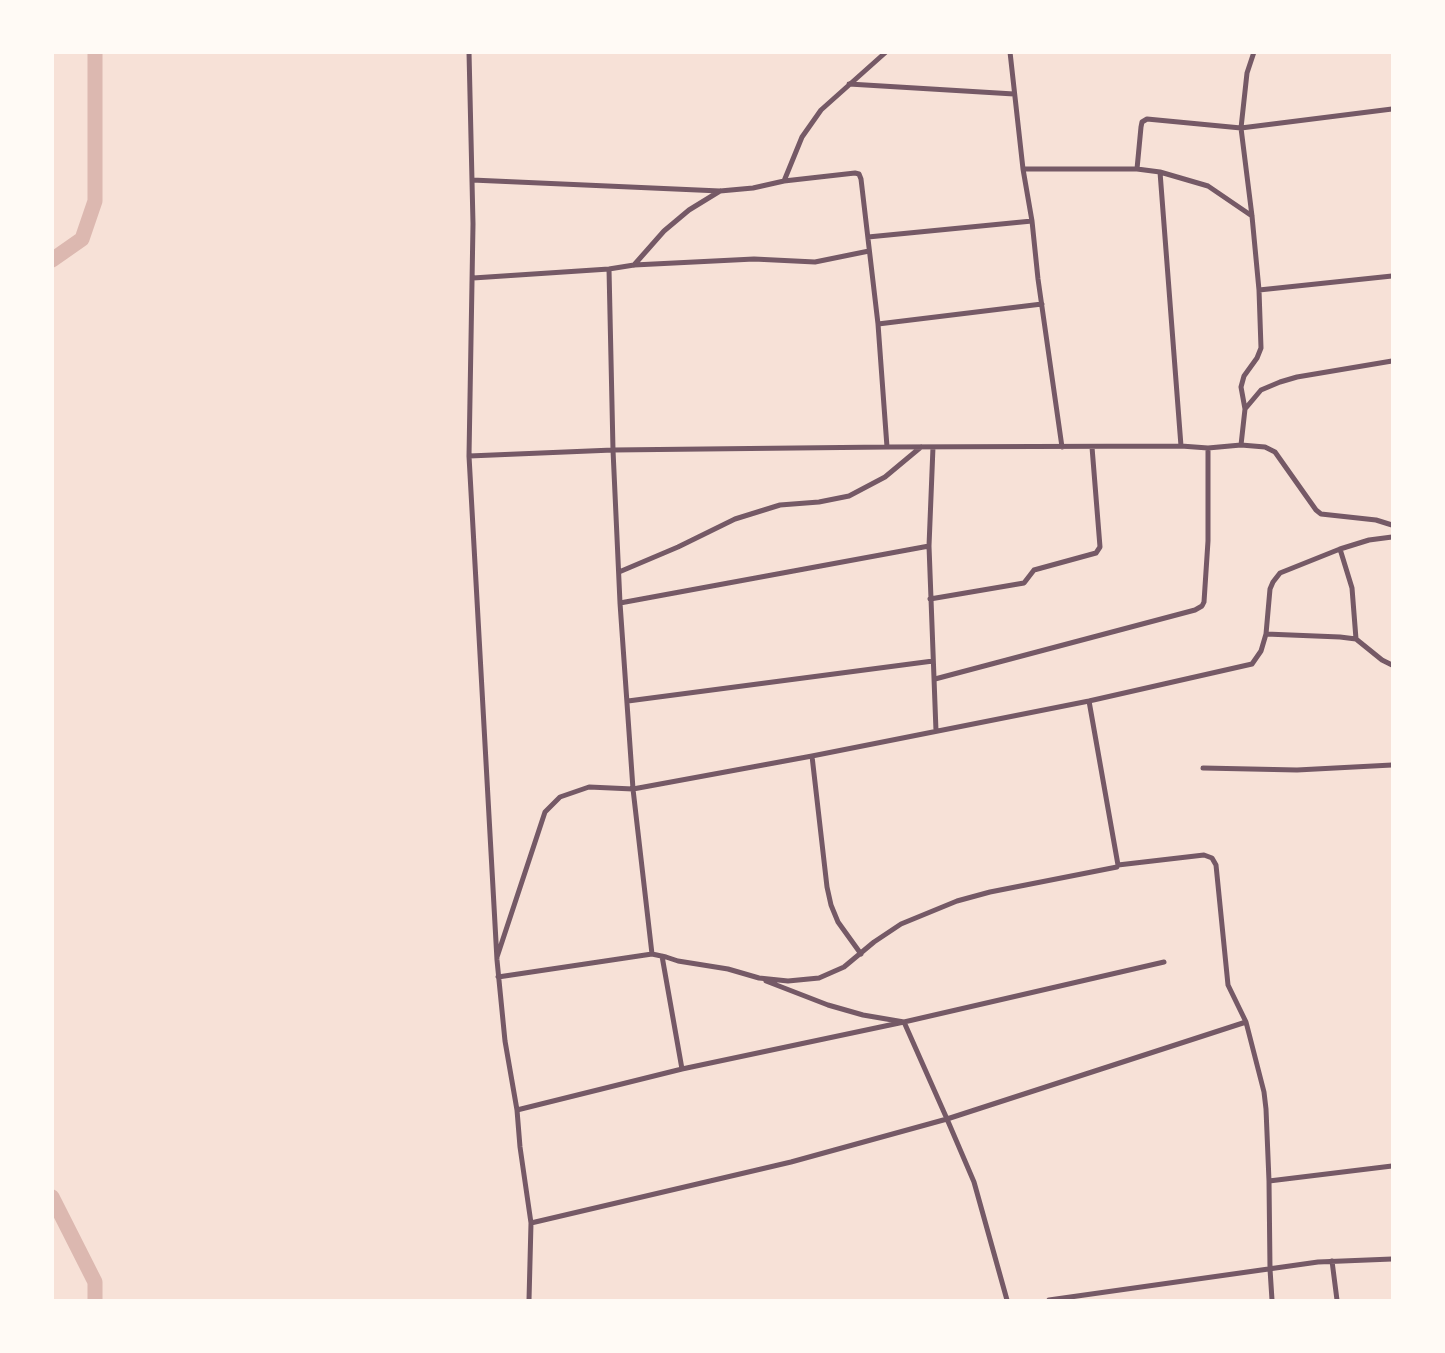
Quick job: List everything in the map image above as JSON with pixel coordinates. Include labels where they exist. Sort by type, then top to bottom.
[{"type":"street","points":[[469,52],[472,180],[470,456],[496,960],[505,1041],[517,1110],[520,1147],[531,1223],[529,1300]]},
{"type":"street","points":[[784,181],[802,137],[821,110],[886,52]]},
{"type":"street","points":[[1010,52],[1023,169],[1032,221],[1062,447]]},
{"type":"street","points":[[1241,445],[1245,409],[1241,387],[1244,376],[1257,358],[1261,348],[1259,290],[1241,128],[1247,73],[1254,52]]},
{"type":"street","points":[[849,84],[1014,94]]},
{"type":"street","points":[[1137,169],[1140,127],[1142,122],[1147,119],[1241,128],[1392,109]]},
{"type":"street","points":[[1023,169],[1137,169],[1160,172],[1208,186],[1252,216]]},
{"type":"street","points":[[1160,172],[1181,446]]},
{"type":"street","points":[[472,180],[720,191],[753,188],[784,181],[859,174],[878,324],[887,447]]},
{"type":"street","points":[[634,265],[664,231],[689,210],[720,191]]},
{"type":"street","points":[[868,237],[1032,221]]},
{"type":"street","points":[[472,278],[609,269],[634,265],[754,259],[815,262],[869,251]]},
{"type":"street","points":[[609,269],[613,450],[620,603],[633,789],[652,954]]},
{"type":"street","points":[[1259,290],[1392,276]]},
{"type":"street","points":[[878,324],[1042,304]]},
{"type":"street","points":[[1245,409],[1261,390],[1280,382],[1392,361]]},
{"type":"street","points":[[470,456],[613,450],[1181,446],[1208,448],[1241,445],[1265,447],[1275,452],[1316,510],[1321,514],[1376,520],[1392,525]]},
{"type":"street","points":[[619,572],[678,547],[735,519],[780,505],[819,502],[849,496],[885,476],[921,447]]},
{"type":"street","points":[[933,447],[929,546],[936,731]]},
{"type":"street","points":[[930,599],[1024,583],[1034,570],[1096,553],[1100,548],[1092,447]]},
{"type":"street","points":[[935,679],[1195,610],[1202,606],[1204,602],[1208,541],[1208,448]]},
{"type":"street","points":[[496,960],[545,812],[560,797],[589,787],[633,789],[812,756],[1089,701],[1252,664],[1261,650],[1266,634],[1270,589],[1280,573],[1340,549],[1369,540],[1392,537]]},
{"type":"street","points":[[620,603],[929,546]]},
{"type":"street","points":[[1340,549],[1352,588],[1356,639]]},
{"type":"street","points":[[1266,634],[1356,639],[1382,660],[1392,665]]},
{"type":"street","points":[[628,701],[934,661]]},
{"type":"street","points":[[1089,701],[1118,865]]},
{"type":"street","points":[[812,756],[827,887],[831,905],[838,922],[861,954]]},
{"type":"street","points":[[1203,768],[1297,770],[1392,764]]},
{"type":"street","points":[[759,978],[788,981],[819,978],[844,967],[874,942],[901,924],[957,901],[990,892],[1117,867],[1118,865],[1204,855],[1212,858],[1216,865],[1228,985],[1246,1022],[1264,1092],[1269,1181],[1272,1300]]},
{"type":"street","points":[[498,977],[652,954],[678,961],[728,969],[759,978],[828,1005],[864,1015],[904,1022]]},
{"type":"street","points":[[662,956],[682,1069]]},
{"type":"street","points":[[517,1110],[682,1069],[904,1022],[1164,962]]},
{"type":"street","points":[[904,1022],[948,1119],[976,1188],[1007,1300]]},
{"type":"street","points":[[531,1223],[791,1162],[948,1119],[1246,1022]]},
{"type":"street","points":[[1269,1181],[1392,1166]]},
{"type":"street","points":[[1049,1300],[1332,1261],[1392,1259]]},
{"type":"street","points":[[1332,1261],[1337,1300]]},
{"type":"waterway","points":[[52,260],[82,239],[95,201],[95,52]]},
{"type":"waterway","points":[[52,1197],[95,1282],[95,1300]]}]
